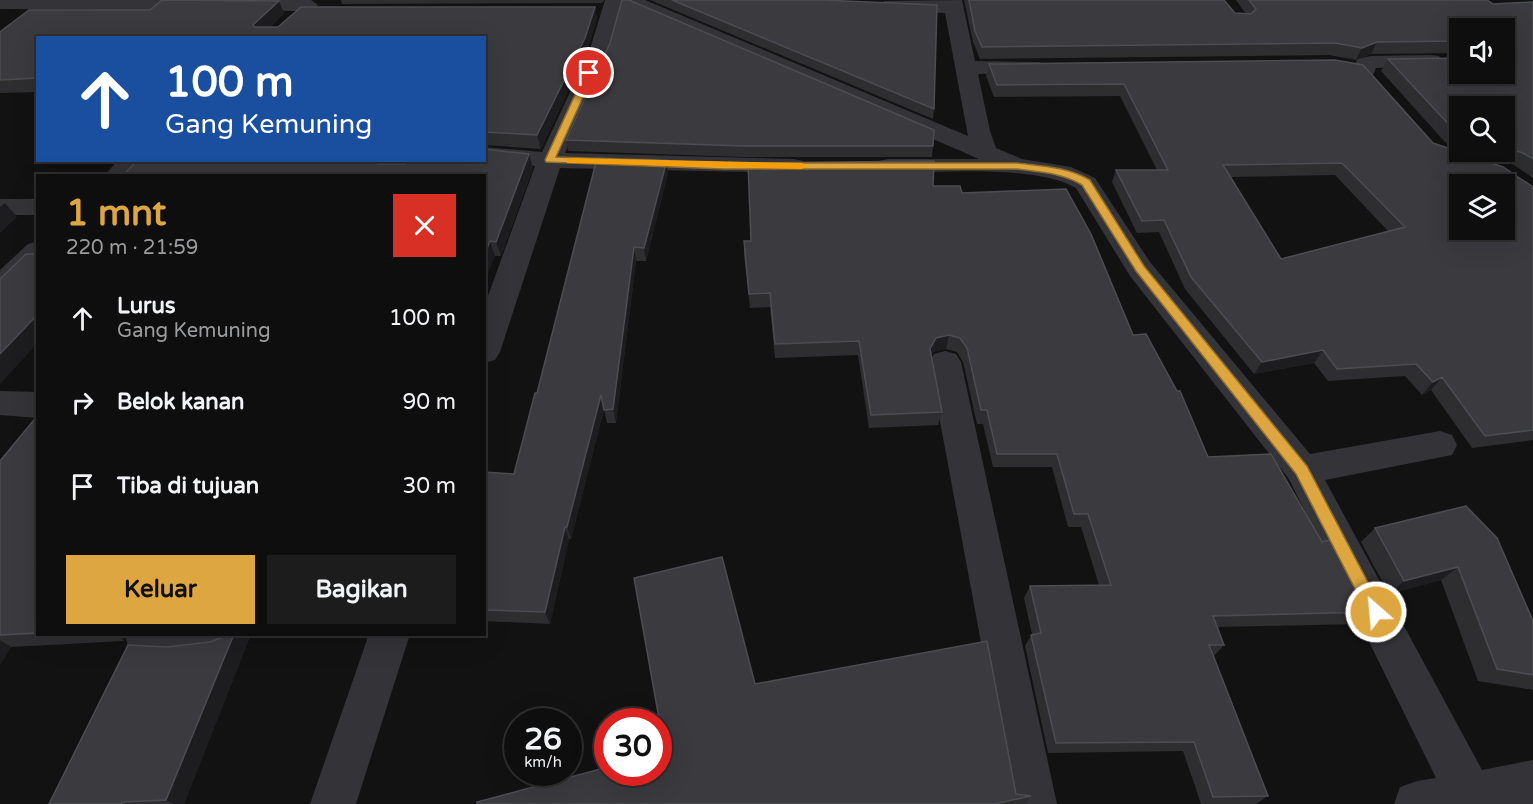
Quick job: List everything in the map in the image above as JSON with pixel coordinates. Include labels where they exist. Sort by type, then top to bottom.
[{"type":"street","points":[[0,3],[306,11]]},
{"type":"street","points":[[872,4],[953,3],[978,131],[986,153]]},
{"type":"street","points":[[486,346],[550,160],[599,52],[611,5],[1017,166]]},
{"type":"street","points":[[1340,65],[1372,78],[1365,63],[1449,61]]},
{"type":"street","points":[[965,68],[1055,67]]},
{"type":"street","points":[[486,154],[550,160],[724,166],[818,166]]},
{"type":"street","points":[[118,174],[131,162]]},
{"type":"street","points":[[865,166],[1017,166],[1056,171],[1076,176],[1086,183],[1140,269],[1302,470],[1470,796]]},
{"type":"street","points":[[0,207],[36,207]]},
{"type":"street","points":[[0,286],[36,252]]},
{"type":"street","points":[[945,362],[1034,804]]},
{"type":"street","points":[[0,403],[36,405]]},
{"type":"street","points":[[1302,470],[1440,446]]},
{"type":"street","points":[[144,637],[169,636]]},
{"type":"street","points":[[333,804],[389,636]]},
{"type":"street","points":[[1417,804],[1533,783]]},
{"type":"building","points":[[162,0],[279,1],[253,25],[255,27],[278,27],[301,7],[595,7],[585,38],[537,135],[486,132],[486,36],[36,36],[36,78],[0,80],[0,32],[29,10],[150,10]]},
{"type":"building","points":[[622,0],[629,0],[934,130],[933,146],[744,146],[566,140],[610,43]]},
{"type":"building","points":[[672,0],[822,0],[937,5],[934,109]]},
{"type":"building","points":[[969,0],[1224,0],[1235,13],[1251,14],[1256,9],[1249,0],[1487,0],[1493,4],[1533,2],[1533,159],[1515,150],[1515,96],[1449,96],[1449,125],[1388,59],[1449,58],[1449,84],[1515,84],[1515,18],[1449,18],[1449,41],[1377,42],[1362,48],[1335,43],[982,47],[975,31]]},
{"type":"building","points":[[1335,60],[1363,65],[1433,143],[1449,148],[1449,162],[1488,162],[1514,174],[1449,174],[1449,240],[1515,240],[1515,175],[1533,187],[1533,430],[1485,436],[1442,377],[1433,382],[1416,364],[1337,369],[1323,350],[1262,362],[1191,277],[1164,220],[1142,221],[1116,170],[1168,170],[1124,84],[997,85],[989,64]],"holes":[[[1342,163],[1405,227],[1281,259],[1223,165]]]},
{"type":"building","points":[[486,149],[529,154],[496,242],[490,241],[486,251],[486,174],[125,174],[135,162],[405,164],[406,162],[486,162]]},
{"type":"building","points":[[597,158],[667,160],[644,248],[634,247],[613,409],[604,410],[601,395],[567,527],[565,527],[545,612],[486,610],[486,472],[514,474],[535,393],[537,393]]},
{"type":"building","points":[[934,161],[933,186],[960,186],[962,193],[1066,189],[1091,234],[1133,335],[1146,334],[1177,391],[1180,391],[1208,457],[1271,454],[1322,542],[1334,539],[1371,612],[1213,616],[1224,645],[1209,645],[1268,796],[1213,797],[1194,742],[1056,743],[1031,635],[1041,633],[1030,586],[1111,585],[1088,514],[1074,514],[1057,454],[997,454],[987,410],[981,410],[967,348],[960,338],[949,335],[936,338],[930,349],[942,412],[871,415],[859,341],[775,344],[770,293],[749,294],[744,241],[751,241],[748,163]]},
{"type":"building","points":[[26,254],[36,254],[36,316],[0,354],[0,279]]},
{"type":"building","points":[[36,417],[36,633],[0,635],[0,461]]},
{"type":"building","points":[[1466,506],[1497,538],[1533,621],[1533,675],[1497,669],[1458,567],[1404,581],[1375,528]]},
{"type":"building","points":[[722,557],[755,684],[987,641],[1016,794],[1031,796],[994,804],[477,804],[477,802],[537,786],[582,786],[582,774],[594,771],[594,786],[672,786],[672,708],[657,708],[634,578]]},
{"type":"building","points":[[233,636],[166,800],[122,802],[121,804],[49,804],[128,645],[167,647],[210,642]]},
{"type":"slow traffic","points":[[571,161],[802,166]]},
{"type":"route","points":[[589,73],[550,160],[724,166],[1017,166],[1076,176],[1086,183],[1140,269],[1302,470],[1376,612]]}]
